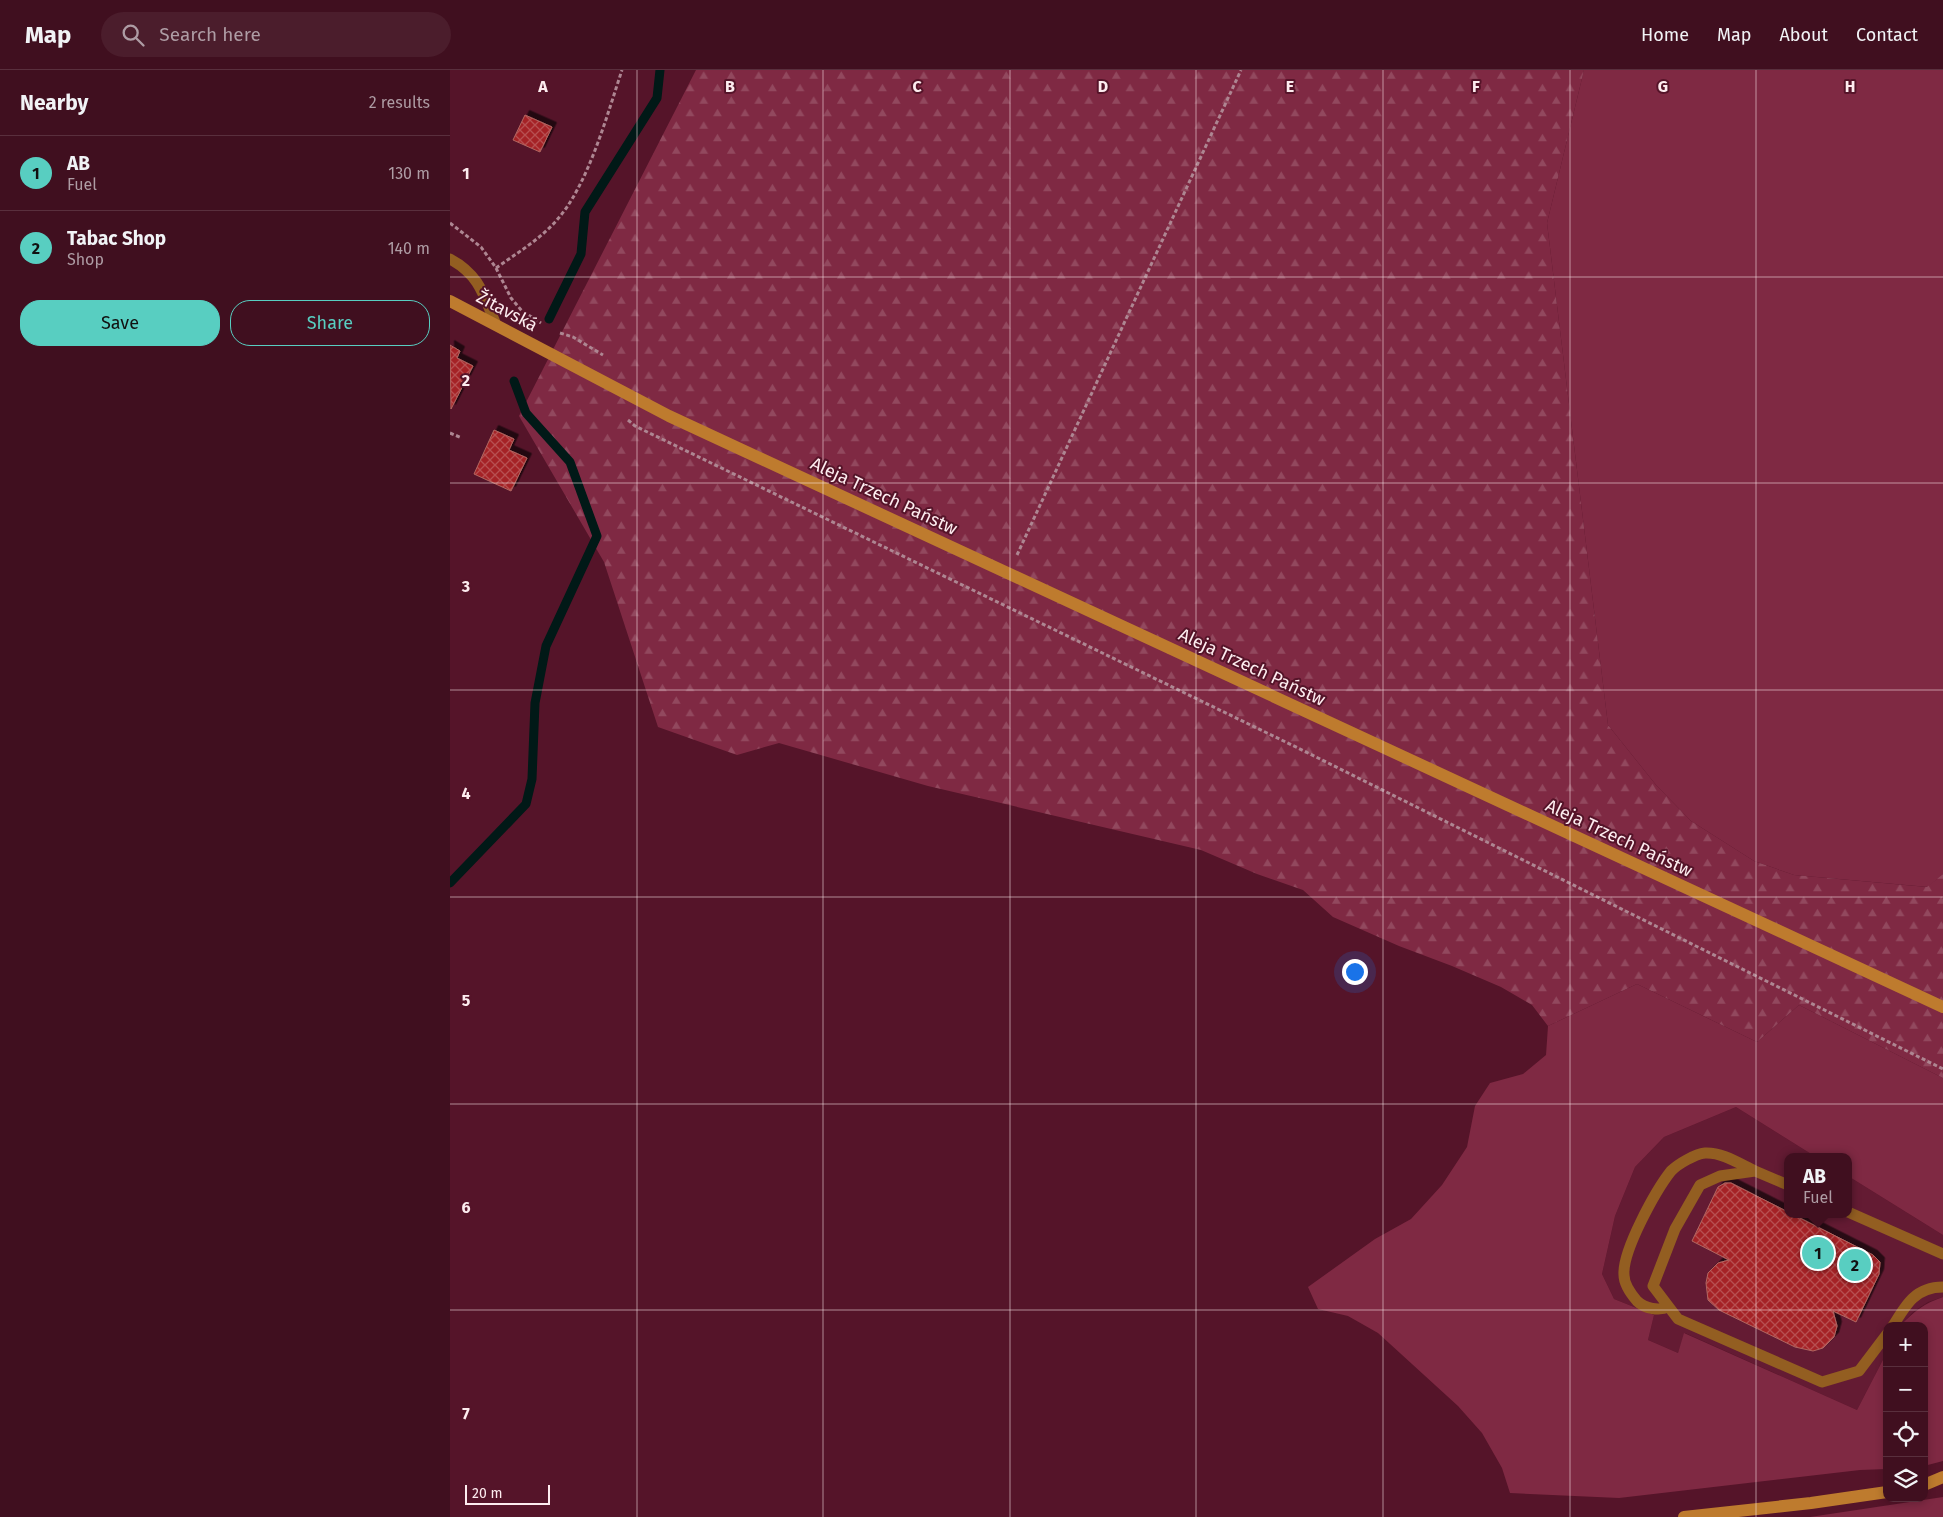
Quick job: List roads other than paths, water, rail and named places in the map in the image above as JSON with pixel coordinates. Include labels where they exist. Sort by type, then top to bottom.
[{"type":"main road","name":"Žitavská","points":[[450,301],[549,353]]},
{"type":"main road","name":"Aleja Trzech Państw","points":[[549,353],[669,416],[1943,1007]]},
{"type":"main road","points":[[1928,1483],[1943,1477]]},
{"type":"main road","points":[[1684,1517],[1811,1503],[1883,1493]]},
{"type":"lane","points":[[450,259],[462,265],[479,282],[496,325]]},
{"type":"lane","points":[[1669,1307],[1662,1310],[1642,1306],[1629,1292],[1624,1275],[1626,1256],[1652,1199],[1673,1169],[1691,1158],[1704,1153],[1723,1156],[1784,1183]]},
{"type":"lane","points":[[1755,1171],[1720,1176],[1700,1185],[1675,1229],[1653,1286],[1678,1320],[1822,1382],[1859,1371],[1883,1339]]},
{"type":"lane","points":[[1852,1214],[1943,1254]]},
{"type":"lane","points":[[1896,1322],[1908,1302],[1929,1287],[1943,1287]]},
{"type":"waterway","points":[[549,319],[581,254],[585,212],[657,98],[660,70]]},
{"type":"waterway","points":[[450,883],[526,804],[532,779],[535,703],[546,646],[597,536],[570,462],[526,413],[514,381]]},
{"type":"place","name":"AB","points":[[1818,1253]]},
{"type":"place","name":"Tabac Shop","points":[[1855,1265]]}]
